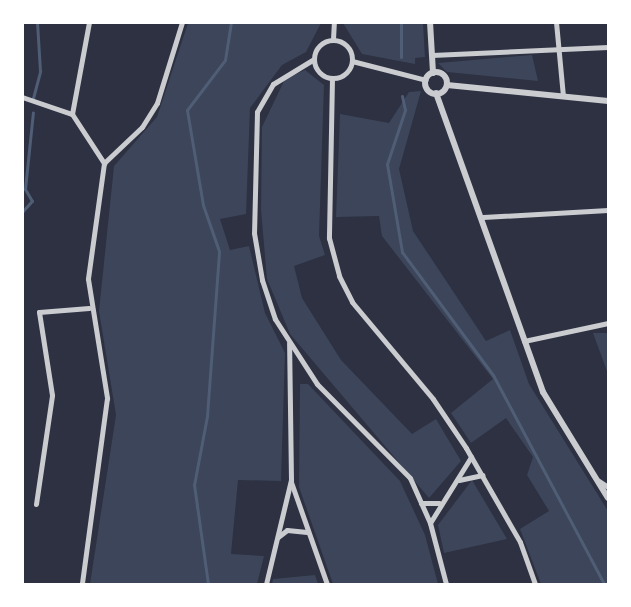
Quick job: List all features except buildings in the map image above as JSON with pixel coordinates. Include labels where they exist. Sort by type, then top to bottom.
[{"type":"street","points":[[72,114],[89,22]]},
{"type":"street","points":[[104,163],[142,127],[157,103],[182,22]]},
{"type":"street","points":[[333,39],[334,22]]},
{"type":"street","points":[[426,80],[433,73],[430,22]]},
{"type":"street","points":[[556,22],[563,96]]},
{"type":"street","points":[[314,59],[321,74],[332,78],[347,71],[352,61],[345,44],[333,39],[322,43],[314,59],[273,84],[257,112],[254,233],[262,280],[288,341],[317,384],[410,478],[430,523],[446,585]]},
{"type":"street","points":[[432,55],[609,47]]},
{"type":"street","points":[[352,61],[426,80],[436,93],[483,217],[543,392],[609,498]]},
{"type":"street","points":[[433,73],[443,75],[447,85]]},
{"type":"street","points":[[332,78],[329,238],[339,276],[352,302],[433,399],[471,457],[520,542],[535,585]]},
{"type":"street","points":[[436,93],[447,85],[609,101]]},
{"type":"street","points":[[22,97],[72,114],[104,163],[89,308],[107,398],[82,585]]},
{"type":"street","points":[[483,217],[609,210]]},
{"type":"street","points":[[36,504],[52,395],[39,312],[89,308]]},
{"type":"street","points":[[524,341],[609,323]]},
{"type":"street","points":[[266,585],[291,480],[288,341]]},
{"type":"street","points":[[430,523],[440,503],[471,457]]},
{"type":"street","points":[[457,480],[482,476]]},
{"type":"street","points":[[595,478],[609,487]]},
{"type":"street","points":[[291,480],[327,585]]},
{"type":"street","points":[[421,503],[440,503]]},
{"type":"street","points":[[278,537],[287,530],[308,531]]},
{"type":"shaded area","points":[[188,23],[321,23],[306,52],[282,65],[250,108],[246,214],[220,219],[230,250],[249,246],[265,313],[285,353],[281,481],[238,480],[231,554],[264,556],[257,584],[90,584],[116,415],[99,311],[114,166],[157,117]]},
{"type":"shaded area","points":[[343,23],[423,23],[425,57],[415,58],[415,64],[362,54]]},
{"type":"shaded area","points":[[532,55],[538,81],[447,72],[438,63]]},
{"type":"shaded area","points":[[305,70],[324,85],[319,236],[325,255],[294,266],[302,298],[341,360],[412,434],[436,419],[461,461],[429,498],[290,334],[267,279],[261,210],[262,127],[285,79]]},
{"type":"shaded area","points":[[421,91],[399,169],[413,231],[486,341],[510,330],[529,384],[608,511],[608,584],[541,584],[520,529],[549,511],[527,475],[533,457],[506,418],[471,443],[451,413],[493,379],[382,236],[379,216],[336,217],[340,114],[389,123],[409,92]]},
{"type":"shaded area","points":[[593,333],[608,333],[608,374]]},
{"type":"shaded area","points":[[300,384],[308,384],[400,481],[425,535],[438,584],[333,584],[299,487]]},
{"type":"shaded area","points":[[472,480],[507,539],[444,553],[438,525]]},
{"type":"shaded area","points":[[315,575],[318,584],[272,584],[273,579]]},
{"type":"waterway","points":[[33,98],[40,71],[37,22]]},
{"type":"waterway","points":[[208,584],[194,485],[207,416],[219,251],[203,205],[187,110],[225,60],[231,22]]},
{"type":"waterway","points":[[401,22],[401,57]]},
{"type":"waterway","points":[[402,96],[405,110],[387,164],[402,252],[493,375],[604,584]]},
{"type":"waterway","points":[[22,212],[32,201],[25,189],[33,112]]}]
